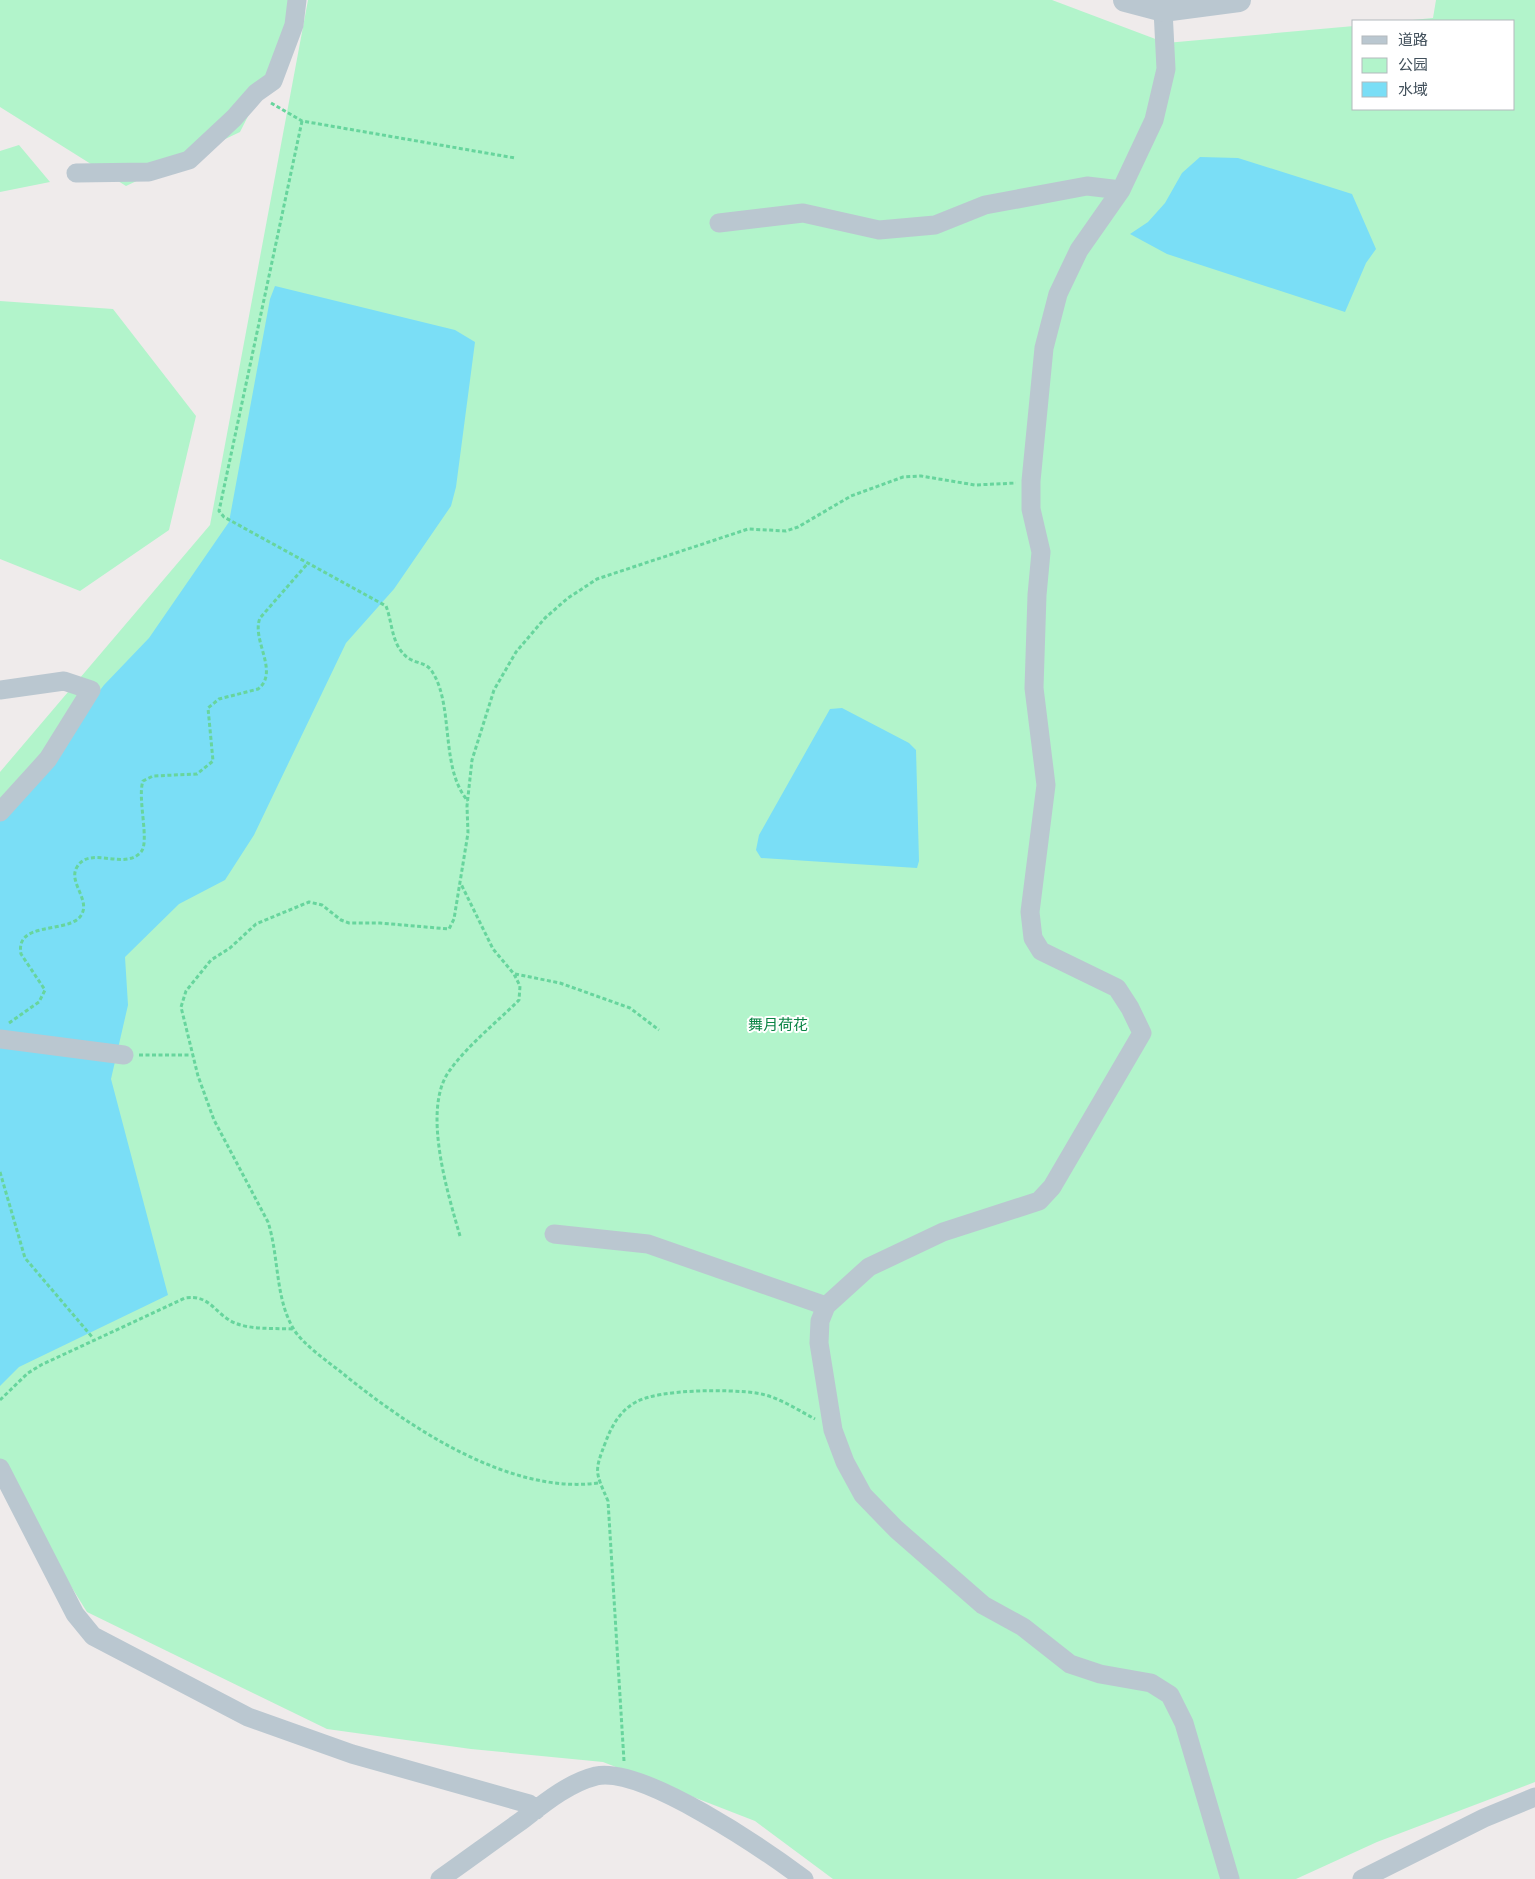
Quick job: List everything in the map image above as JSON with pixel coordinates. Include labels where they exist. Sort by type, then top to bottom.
[{"type":"street","points":[[76,173],[149,172],[188,160],[234,118],[256,93],[273,81],[294,25],[297,0]]},
{"type":"street","points":[[1126,0],[1163,10],[1239,0]]},
{"type":"street","points":[[1163,10],[1166,69],[1154,120],[1121,190],[1079,250],[1058,294],[1044,348],[1031,509],[1041,552],[1037,595],[1034,688],[1046,785],[1030,912],[1033,938],[1041,951],[1117,988],[1130,1008],[1142,1033],[1052,1187],[1039,1201],[944,1232],[869,1267],[826,1306],[820,1321],[819,1343],[833,1430],[844,1462],[863,1495],[896,1529],[983,1605],[1023,1627],[1070,1664],[1100,1674],[1151,1683],[1170,1695],[1184,1723],[1230,1879]]},
{"type":"street","points":[[720,223],[802,213],[879,230],[935,225],[985,205],[1087,186],[1121,190]]},
{"type":"street","points":[[0,690],[64,681],[90,690],[48,759],[0,812]]},
{"type":"street","points":[[4,1031],[124,1054]]},
{"type":"street","points":[[554,1234],[648,1244],[826,1306]]},
{"type":"street","points":[[0,1468],[75,1614],[93,1636],[248,1717],[352,1754],[529,1804],[536,1810]]},
{"type":"street","points":[[440,1879],[568,1788],[596,1776],[625,1777],[669,1795],[753,1843],[804,1879]]},
{"type":"street","points":[[1362,1879],[1484,1818],[1535,1797]]},
{"type":"path","points":[[256,93],[302,121],[515,158]]},
{"type":"path","points":[[302,121],[219,511],[224,518],[386,606],[394,639],[399,648],[408,658],[427,665],[434,673],[440,692],[455,781],[468,801]]},
{"type":"path","points":[[598,1483],[576,1486],[540,1482],[494,1468],[412,1425],[383,1406],[294,1330],[283,1303],[274,1239],[268,1222],[214,1120],[191,1054],[181,1007],[186,991],[211,960],[230,948],[256,924],[309,902],[322,905],[341,920],[349,923],[380,923],[449,929],[454,919],[461,884],[468,833],[468,801],[472,760],[494,690],[516,652],[545,618],[568,598],[597,579],[748,529],[786,531],[798,527],[851,496],[903,477],[921,476],[975,485],[1032,481]]},
{"type":"path","points":[[4,1031],[39,1002],[45,990],[21,954],[20,947],[23,938],[29,933],[74,922],[81,915],[84,904],[74,877],[75,869],[81,862],[93,858],[119,859],[134,857],[141,852],[145,844],[140,791],[143,781],[153,776],[197,774],[213,761],[208,708],[218,698],[258,689],[267,680],[267,670],[257,625],[260,618],[308,562]]},
{"type":"path","points":[[460,1236],[438,1137],[436,1113],[438,1095],[449,1071],[519,1000],[520,986],[514,974],[493,949],[461,884]]},
{"type":"path","points":[[514,974],[560,983],[630,1008],[659,1030]]},
{"type":"path","points":[[124,1054],[191,1054]]},
{"type":"path","points":[[0,1172],[25,1258],[92,1337]]},
{"type":"path","points":[[0,1400],[28,1373],[92,1337],[185,1298],[194,1296],[204,1299],[234,1323],[294,1330]]},
{"type":"path","points":[[625,1777],[608,1501],[598,1483],[596,1467],[610,1431],[621,1414],[636,1402],[655,1396],[696,1392],[757,1393],[783,1402],[833,1430]]},
{"type":"green space","points":[[0,0],[288,0],[286,41],[240,132],[126,186],[0,107]]},
{"type":"green space","name":"舞月荷花","points":[[308,0],[1052,0],[1166,43],[1352,26],[1352,110],[1515,110],[1515,20],[1412,20],[1433,18],[1436,0],[1535,0],[1535,1782],[1377,1842],[1296,1879],[833,1879],[755,1821],[603,1762],[471,1749],[327,1729],[87,1612],[0,1472],[0,772],[210,525]]},
{"type":"green space","points":[[19,145],[50,182],[0,192],[0,151]]},
{"type":"green space","points":[[0,301],[113,309],[196,416],[169,530],[80,591],[0,559]]},
{"type":"water","points":[[1200,157],[1238,158],[1352,194],[1376,249],[1366,263],[1345,312],[1167,254],[1130,234],[1148,222],[1165,203],[1182,173]]},
{"type":"water","points":[[275,286],[455,330],[475,342],[456,487],[451,506],[394,589],[346,643],[254,835],[225,880],[179,904],[125,957],[128,1005],[111,1079],[168,1295],[19,1367],[0,1386],[0,821],[104,685],[149,638],[229,522],[270,299]]},
{"type":"water","points":[[842,708],[909,743],[916,750],[919,861],[917,868],[761,858],[756,850],[759,835],[830,709]]}]
